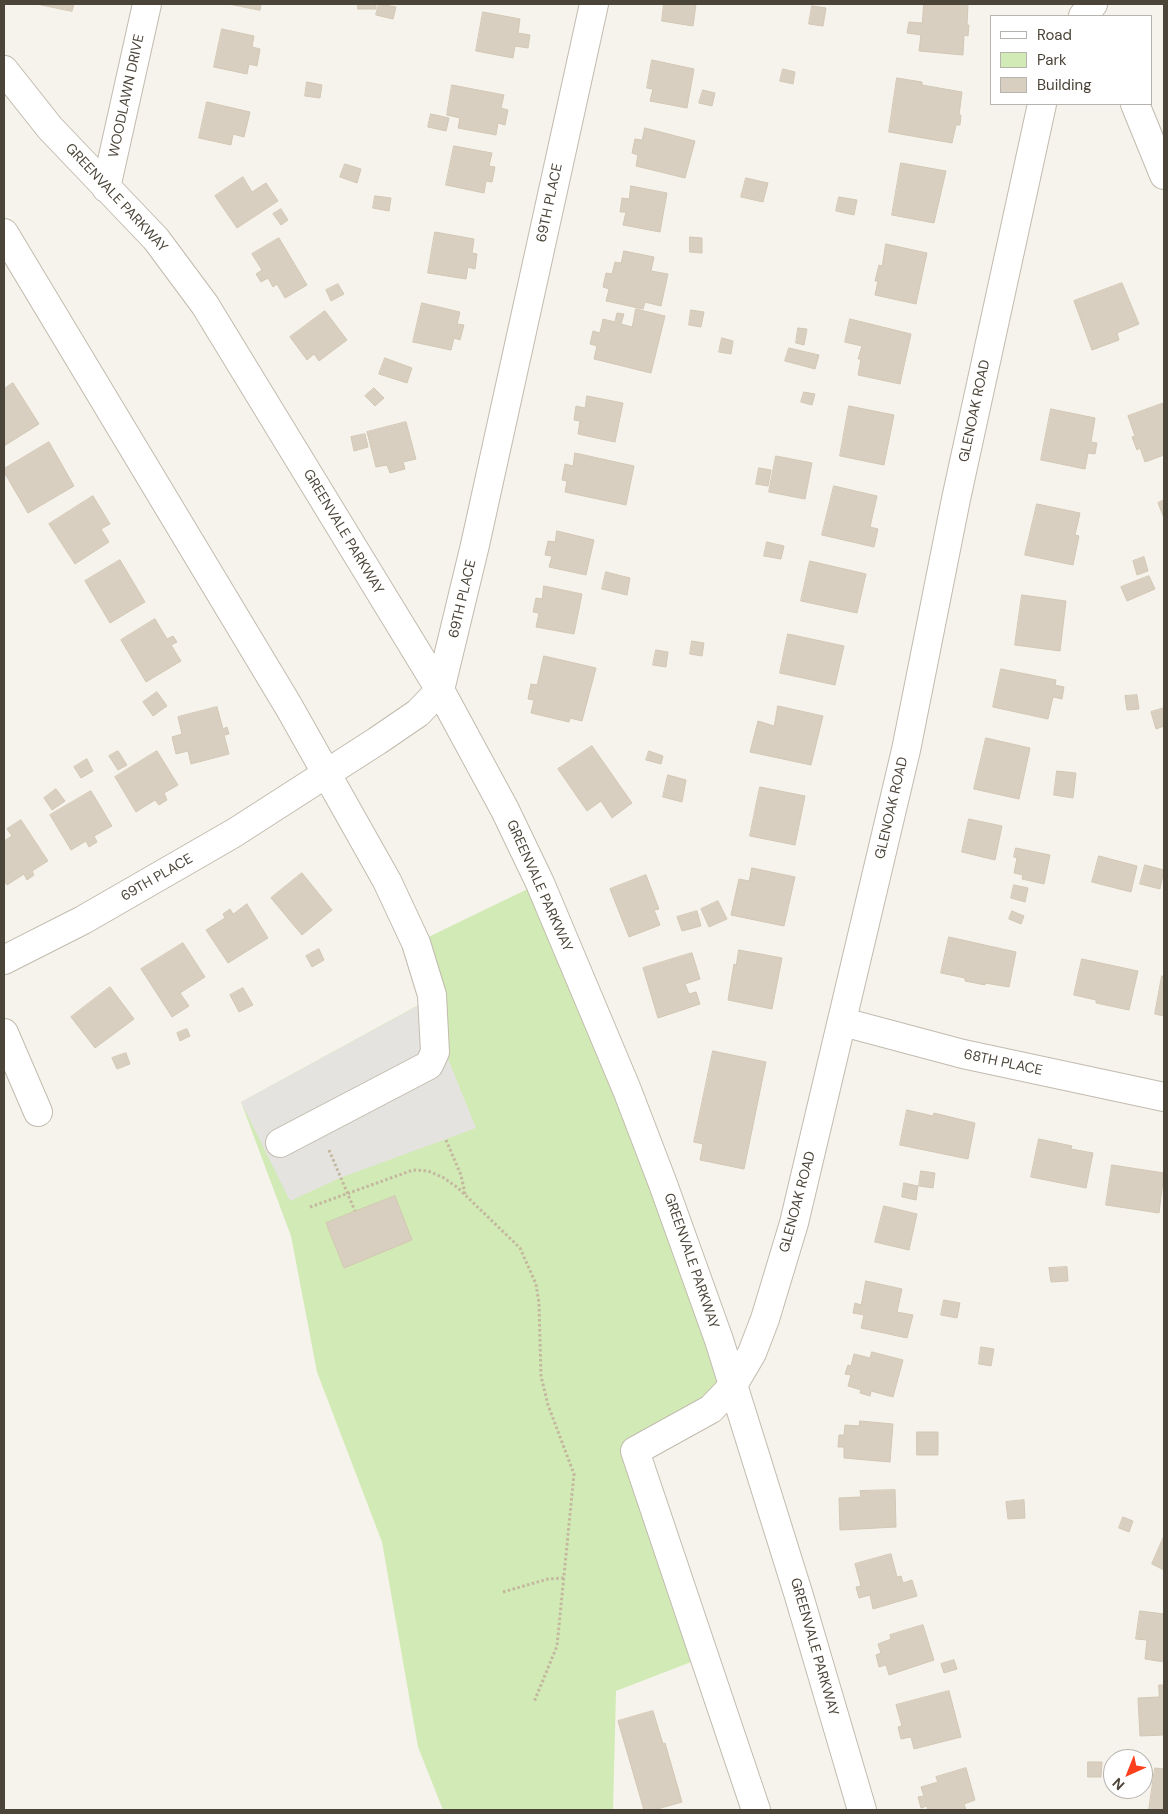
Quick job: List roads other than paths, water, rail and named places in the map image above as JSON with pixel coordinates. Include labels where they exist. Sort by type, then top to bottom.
[{"type":"street","name":"WOODLAWN DRIVE","points":[[106,188],[147,4]]},
{"type":"street","name":"69TH PLACE","points":[[4,960],[76,924],[234,833],[328,774],[418,713],[440,690],[475,546],[594,4]]},
{"type":"street","points":[[1084,15],[1094,4]]},
{"type":"street","name":"GREENVALE PARKWAY","points":[[4,70],[50,128],[156,239],[205,305],[440,690],[505,810],[540,882],[623,1081],[663,1184],[719,1340],[732,1387],[799,1596],[862,1810]]},
{"type":"street","name":"GLENOAK ROAD","points":[[756,1810],[635,1451],[711,1409],[732,1387],[752,1352],[768,1311],[794,1223],[906,750],[956,499],[1042,105]]},
{"type":"street","points":[[1135,105],[1164,175]]},
{"type":"street","points":[[4,233],[328,774],[387,881],[416,943],[432,995],[435,1052],[429,1065],[280,1143]]},
{"type":"street","name":"68TH PLACE","points":[[842,1022],[963,1054],[1164,1098]]},
{"type":"street","points":[[4,1033],[38,1112]]}]
